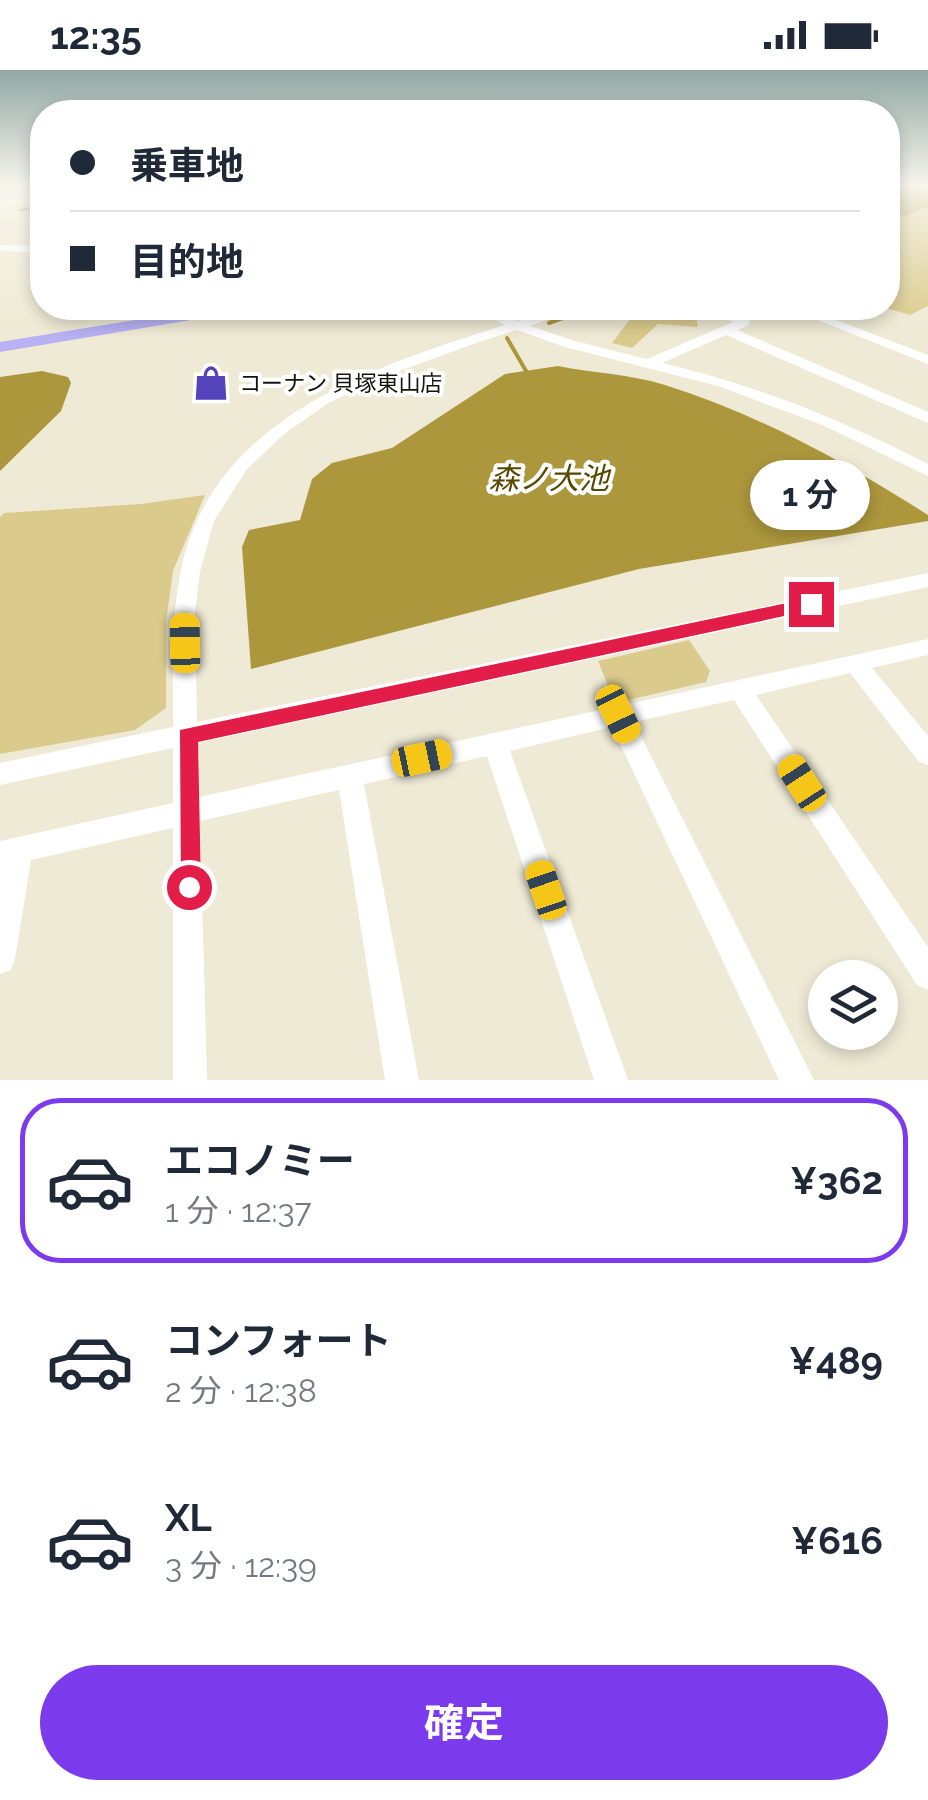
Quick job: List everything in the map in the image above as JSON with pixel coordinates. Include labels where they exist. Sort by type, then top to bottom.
[{"type":"main road","points":[[0,343],[118,320]]},
{"type":"main road","points":[[0,343],[154,320]]},
{"type":"street","points":[[0,248],[30,249]]},
{"type":"street","points":[[506,320],[722,383],[814,415],[928,471]]},
{"type":"street","points":[[190,1080],[184,612],[189,576],[211,508],[254,450],[347,388],[535,320]]},
{"type":"street","points":[[648,364],[744,322],[739,320]]},
{"type":"street","points":[[825,320],[927,359]]},
{"type":"street","points":[[726,330],[928,418]]},
{"type":"street","points":[[0,774],[928,580]]},
{"type":"street","points":[[0,959],[9,852],[928,647]]},
{"type":"street","points":[[854,663],[928,754]]},
{"type":"street","points":[[739,688],[928,974]]},
{"type":"street","points":[[618,714],[797,1080]]},
{"type":"street","points":[[495,742],[611,1080]]},
{"type":"street","points":[[349,774],[402,1080]]},
{"type":"shaded area","points":[[900,232],[928,232],[928,306],[910,315],[900,312]]},
{"type":"shaded area","points":[[629,320],[697,320],[698,327],[658,324],[632,348],[612,343]]},
{"type":"shaded area","points":[[205,495],[173,571],[166,622],[166,708],[135,730],[0,754],[0,517],[4,513],[141,504]]},
{"type":"shaded area","points":[[689,640],[710,671],[706,682],[615,703],[598,661]]},
{"type":"water","name":"森ノ大池","points":[[558,366],[652,381],[734,411],[801,441],[865,477],[928,515],[928,521],[639,569],[251,669],[242,547],[249,530],[300,520],[312,479],[332,463],[392,448],[505,374]]},
{"type":"water","points":[[42,371],[68,377],[71,383],[61,411],[0,471],[0,377]]},
{"type":"waterway","points":[[549,323],[557,320]]},
{"type":"waterway","points":[[507,338],[526,371]]},
{"type":"place","name":"コーナン 貝塚東山店","points":[[211,383]]},
{"type":"route","points":[[189,887],[188,736],[811,604]]}]
